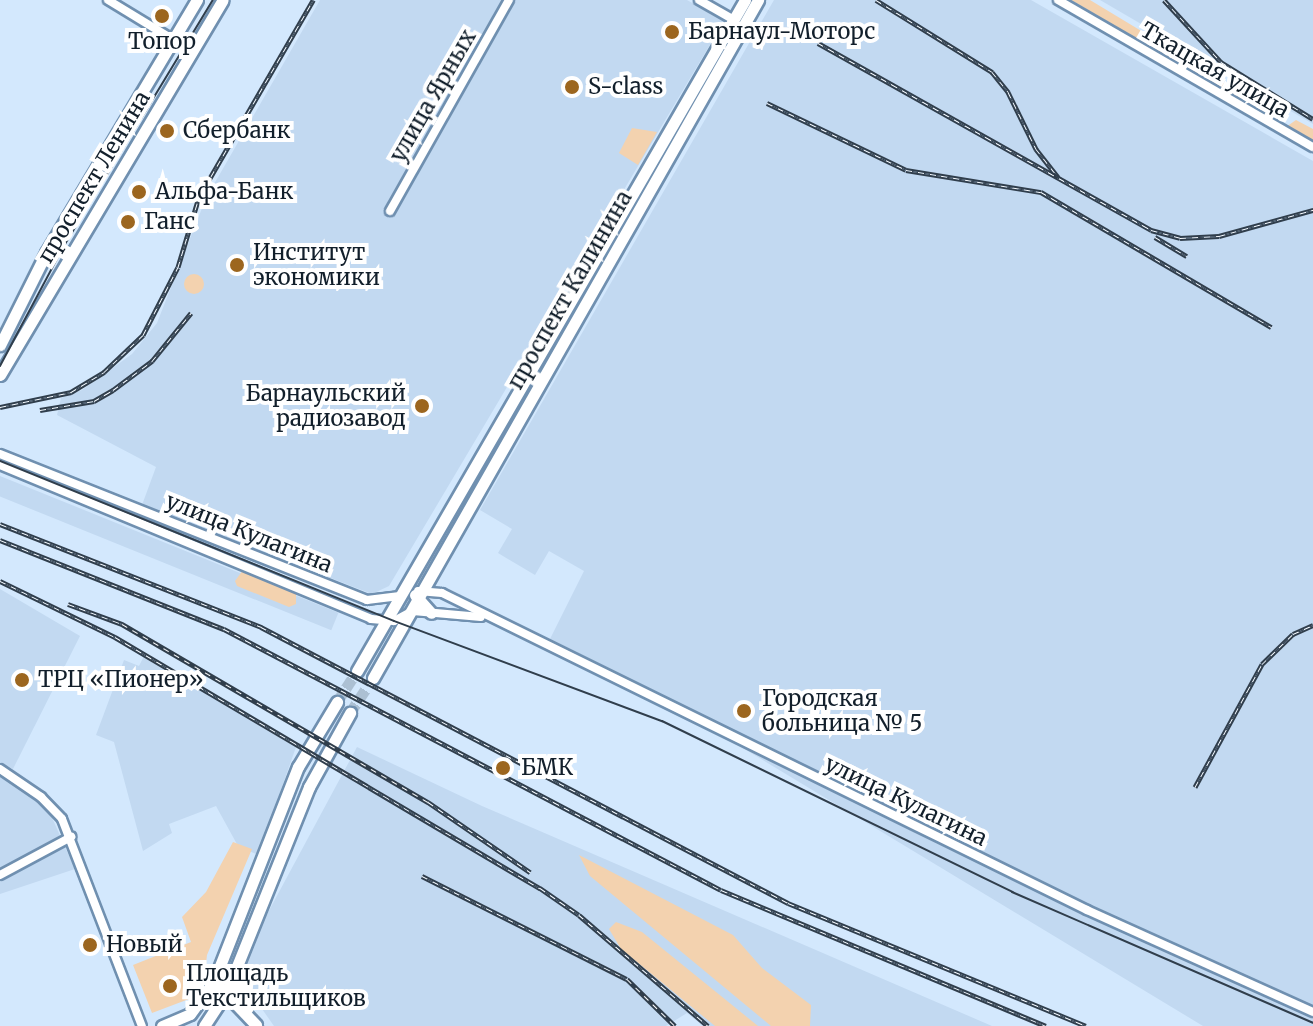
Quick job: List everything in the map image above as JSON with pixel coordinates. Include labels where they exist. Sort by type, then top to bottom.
[{"type":"main road","name":"проспект Ленина","points":[[0,345],[69,212],[197,0]]},
{"type":"main road","name":"проспект Ленина","points":[[0,375],[223,0]]},
{"type":"main road","name":"проспект Калинина","points":[[373,678],[414,598],[739,23],[745,0]]},
{"type":"main road","name":"проспект Калинина","points":[[414,598],[413,579],[739,23],[758,0]]},
{"type":"main road","points":[[69,212],[89,223]]},
{"type":"main road","points":[[357,671],[390,618],[414,598],[431,613]]},
{"type":"main road","points":[[162,1026],[190,1014],[214,981],[298,767],[337,702]]},
{"type":"main road","points":[[204,1026],[227,991],[309,787],[350,713]]},
{"type":"main road","points":[[220,966],[234,974],[256,1025]]},
{"type":"main road","points":[[214,981],[227,991],[256,1025]]},
{"type":"street","points":[[108,0],[192,51]]},
{"type":"street","name":"улица Ярных","points":[[390,211],[509,0]]},
{"type":"street","points":[[699,0],[739,23]]},
{"type":"street","name":"Ткацкая улица","points":[[1058,0],[1313,147]]},
{"type":"street","name":"улица Кулагина","points":[[0,454],[367,600],[442,593],[485,617],[1100,917],[1313,1012]]},
{"type":"street","name":"улица Кулагина","points":[[0,465],[371,619],[390,618]]},
{"type":"street","points":[[33,478],[37,468]]},
{"type":"street","points":[[54,487],[58,476]]},
{"type":"street","points":[[120,514],[124,502]]},
{"type":"street","points":[[390,618],[414,598]]},
{"type":"street","name":"улица Кулагина","points":[[431,613],[485,617]]},
{"type":"street","points":[[0,769],[54,809],[71,837],[142,1026]]},
{"type":"street","points":[[0,875],[71,837]]},
{"type":"shaded area","points":[[320,0],[687,0],[724,21],[389,586],[372,594],[142,505],[156,467],[57,415],[61,398],[82,390],[132,354],[157,323],[206,198]]},
{"type":"shaded area","points":[[774,0],[1031,0],[1313,161],[1313,1026],[1203,1026],[617,672],[550,639],[584,571],[549,551],[535,575],[498,553],[512,529],[480,510]]},
{"type":"shaded area","points":[[1071,0],[1090,0],[1143,32],[1143,39],[1152,37],[1180,52],[1185,61],[1193,60],[1219,81],[1275,110],[1273,118]]},
{"type":"shaded area","points":[[1100,0],[1313,0],[1313,124]]},
{"type":"shaded area","points":[[1296,120],[1313,129],[1313,142],[1286,127]]},
{"type":"shaded area","points":[[632,128],[657,132],[638,165],[619,153]]},
{"type":"shaded area","points":[[194,274],[201,277],[204,284],[201,291],[194,294],[187,291],[184,284],[187,277]]},
{"type":"shaded area","points":[[0,476],[338,613],[331,630],[0,496]]},
{"type":"shaded area","points":[[243,570],[296,592],[296,604],[289,607],[237,586],[235,581]]},
{"type":"shaded area","name":"ТРЦ «Пионер»","points":[[0,589],[80,636],[13,769],[0,762]]},
{"type":"shaded area","points":[[144,656],[296,747],[258,855],[238,846],[216,806],[169,824],[172,833],[143,851],[114,742],[96,735],[124,660],[139,666]]},
{"type":"shaded area","points":[[357,747],[482,806],[992,1026],[703,1026],[687,1013],[666,1026],[274,1026],[236,972]]},
{"type":"shaded area","points":[[0,773],[49,811],[75,869],[0,894]]},
{"type":"shaded area","points":[[233,842],[252,849],[207,955],[204,980],[189,999],[152,1013],[133,965],[191,942],[182,917],[206,892]]},
{"type":"shaded area","points":[[579,855],[733,935],[762,968],[811,1005],[810,1026],[771,1026],[590,876]]},
{"type":"shaded area","points":[[616,922],[642,932],[758,1026],[715,1026],[621,949],[609,929]]},
{"type":"tunnel","points":[[337,702],[357,671]]},
{"type":"tunnel","points":[[350,713],[373,678]]},
{"type":"tram line","points":[[0,366],[65,244],[213,0]]},
{"type":"tram line","points":[[0,461],[394,621],[662,721],[1012,892],[1313,1023]]},
{"type":"railway","points":[[0,407],[71,392],[104,372],[143,335],[178,267],[199,197],[313,0]]},
{"type":"railway","points":[[876,0],[992,72],[1008,92],[1036,149],[1058,177]]},
{"type":"railway","points":[[1164,0],[1221,62],[1313,119]]},
{"type":"railway","points":[[818,43],[1151,230],[1180,238],[1219,236],[1313,210]]},
{"type":"railway","points":[[767,103],[906,170],[1041,192],[1271,327]]},
{"type":"railway","points":[[1155,237],[1187,256]]},
{"type":"railway","points":[[40,410],[94,401],[113,390],[152,361],[191,313]]},
{"type":"railway","points":[[0,524],[261,627],[788,903],[1086,1026]]},
{"type":"railway","points":[[0,540],[224,629],[721,890],[1046,1026]]},
{"type":"railway","points":[[0,581],[115,637],[540,888],[579,915],[708,1026]]},
{"type":"railway","points":[[68,604],[122,624],[428,802],[530,872]]},
{"type":"railway","points":[[1195,787],[1262,664],[1293,634],[1313,625]]},
{"type":"railway","points":[[422,876],[627,979],[675,1026]]},
{"type":"place","name":"Топор","points":[[162,16]]},
{"type":"place","name":"Барнаул-Моторс","points":[[672,32]]},
{"type":"place","name":"S-class","points":[[572,87]]},
{"type":"place","name":"Сбербанк","points":[[167,131]]},
{"type":"place","name":"Альфа-Банк","points":[[139,192]]},
{"type":"place","name":"Ганс","points":[[128,222]]},
{"type":"place","name":"Институт экономики","points":[[237,265]]},
{"type":"place","name":"Барнаульский радиозавод","points":[[422,406]]},
{"type":"place","name":"ТРЦ «Пионер»","points":[[22,680]]},
{"type":"place","name":"Городская больница № 5","points":[[744,711]]},
{"type":"place","name":"БМК","points":[[503,768]]},
{"type":"place","name":"Новый","points":[[90,945]]},
{"type":"place","name":"Площадь Текстильщиков","points":[[170,986]]}]
